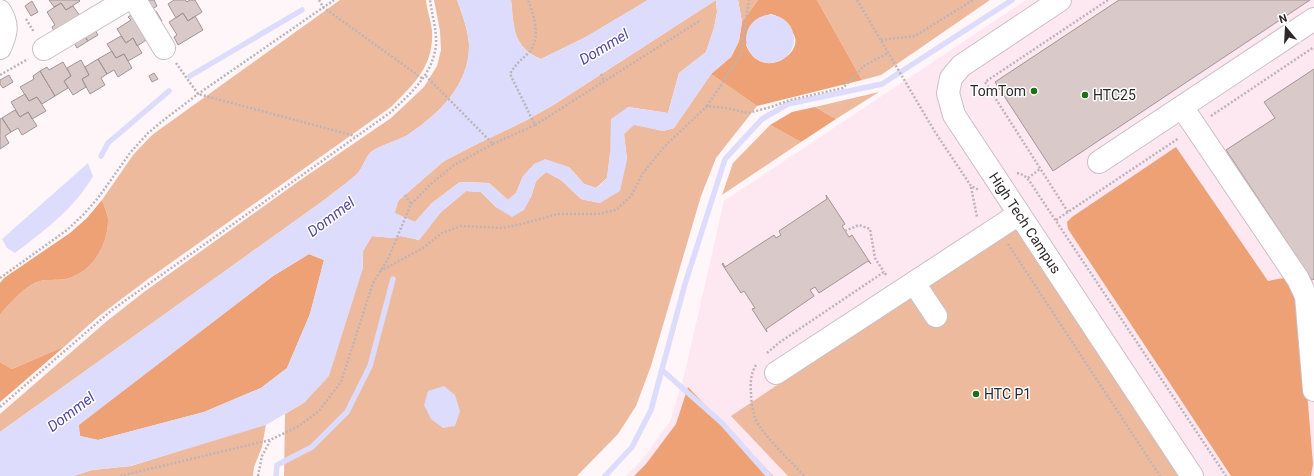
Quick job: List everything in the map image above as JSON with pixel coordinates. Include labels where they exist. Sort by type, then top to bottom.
[{"type":"street","points":[[44,48],[126,0]]},
{"type":"street","points":[[135,0],[164,48]]},
{"type":"street","name":"High Tech Campus","points":[[1060,0],[961,66],[951,78],[948,93],[954,115],[1192,476]]},
{"type":"street","points":[[0,11],[3,16],[6,34],[0,48]]},
{"type":"street","points":[[1099,162],[1314,19]]},
{"type":"street","points":[[1182,107],[1298,279],[1306,296],[1314,390]]},
{"type":"street","points":[[776,373],[1019,214]]},
{"type":"street","points":[[914,283],[936,316]]},
{"type":"path","points":[[319,0],[323,6],[425,78],[493,144]]},
{"type":"path","points":[[1,275],[67,230],[84,215],[130,153],[148,133],[198,94],[323,6],[334,0]]},
{"type":"path","points":[[0,407],[112,310],[391,112],[425,78],[431,66],[436,46],[430,0]]},
{"type":"path","points":[[528,0],[535,27],[535,41],[530,50],[514,66],[510,74],[535,125]]},
{"type":"path","points":[[379,272],[423,248],[442,233],[461,226],[502,228],[557,214],[598,214],[616,210],[631,196],[643,173],[664,147],[707,106],[742,55],[749,0]]},
{"type":"path","points":[[857,0],[904,80]]},
{"type":"path","points":[[880,40],[915,36],[973,0]]},
{"type":"path","points":[[1068,212],[985,82],[1108,0]]},
{"type":"path","points":[[0,75],[44,48],[25,18]]},
{"type":"path","points":[[120,476],[270,440],[299,426],[319,411],[341,382],[373,283],[388,259],[411,204],[431,184],[454,165],[493,144],[535,125],[701,20]]},
{"type":"path","points":[[164,48],[198,94],[356,136]]},
{"type":"path","points":[[707,106],[748,112],[771,107],[790,100],[843,88],[864,66],[888,53]]},
{"type":"path","points":[[601,74],[604,81]]},
{"type":"path","points":[[1028,178],[1040,169]]},
{"type":"path","name":"High Tech Campus","points":[[971,186],[974,205],[990,232],[1160,476]]},
{"type":"path","points":[[405,195],[411,204]]},
{"type":"path","name":"High Tech Campus","points":[[1056,220],[1226,476]]},
{"type":"path","points":[[845,231],[859,226],[870,229],[875,258],[884,272]]},
{"type":"path","points":[[258,476],[262,456],[270,440]]},
{"type":"shaded area","points":[[340,0],[426,0],[431,23],[432,43],[426,64],[415,82],[391,107],[148,279],[99,316],[65,346],[12,369],[0,362],[0,315],[14,299],[36,282],[67,279],[80,273],[94,261],[103,245],[108,227],[108,216],[102,200],[133,155],[152,135]]},
{"type":"shaded area","points":[[434,0],[457,0],[466,27],[469,44],[468,58],[459,85],[432,117],[409,134],[371,152],[358,173],[351,180],[0,432],[0,414],[107,321],[144,292],[299,181],[391,118],[424,87],[437,66],[441,50],[440,31]]},
{"type":"shaded area","points":[[511,0],[648,0],[586,37],[541,59],[524,49],[516,35]]},
{"type":"shaded area","points":[[716,0],[717,12],[714,28],[706,52],[679,73],[668,113],[628,107],[610,154],[607,178],[596,188],[584,184],[569,167],[523,176],[516,193],[508,200],[489,183],[460,182],[432,203],[415,222],[394,213],[398,201],[444,161],[525,121],[555,104]]},
{"type":"shaded area","points":[[738,0],[758,0],[742,22]]},
{"type":"shaded area","points":[[758,0],[817,0],[862,80],[757,106],[711,74],[731,57],[739,41],[742,22]],"holes":[[[771,14],[781,19],[794,35],[795,42],[793,50],[779,61],[770,63],[761,62],[753,56],[746,45],[764,16]]]},
{"type":"shaded area","points":[[817,0],[990,0],[881,75],[862,80]]},
{"type":"shaded area","points":[[1026,0],[1314,0],[1314,476],[626,476],[641,461],[670,422],[685,372],[724,201]]},
{"type":"shaded area","points":[[711,74],[757,106],[716,158],[701,196],[651,366],[636,406],[618,434],[577,476],[284,476],[285,414],[305,402],[363,268],[363,251],[372,236],[393,238],[401,236],[419,240],[440,213],[466,191],[481,192],[497,208],[531,197],[536,181],[546,172],[561,180],[581,199],[600,203],[627,160],[624,134],[634,124],[663,131],[674,128]]},
{"type":"shaded area","points":[[879,92],[836,119],[815,107]]},
{"type":"shaded area","points":[[815,107],[836,119],[801,142],[770,125],[792,112]]},
{"type":"shaded area","points":[[770,125],[801,142],[722,195],[733,163]]},
{"type":"shaded area","points":[[1176,147],[1268,281],[1289,277],[1299,296],[1313,464],[1311,476],[1231,476],[1068,229],[1067,222],[1072,217]]},
{"type":"shaded area","points":[[102,200],[108,216],[108,227],[103,245],[94,261],[80,273],[67,279],[36,282],[14,299],[0,315],[0,283],[4,278],[70,233],[87,218]]},
{"type":"shaded area","points":[[1015,227],[1180,476],[788,476],[731,416]]},
{"type":"shaded area","points":[[309,254],[324,260],[310,314],[287,368],[261,388],[204,412],[98,440],[80,436],[78,425],[273,276]]},
{"type":"shaded area","points":[[65,346],[0,402],[0,362],[12,369]]},
{"type":"shaded area","points":[[688,387],[773,476],[634,476],[646,464],[676,424]]},
{"type":"shaded area","points":[[266,424],[262,447],[254,467],[253,476],[73,476],[92,470],[131,466]]},
{"type":"water","name":"Dommel","points":[[457,0],[511,0],[514,27],[520,42],[525,49],[541,59],[586,37],[648,0],[716,0],[738,0],[742,22],[739,41],[731,57],[711,74],[674,128],[663,131],[634,125],[624,134],[627,160],[620,191],[600,203],[581,199],[561,180],[546,172],[536,181],[531,197],[524,210],[512,217],[497,208],[481,192],[466,191],[440,213],[419,240],[401,236],[393,238],[372,236],[363,251],[363,268],[329,376],[305,402],[266,425],[130,466],[92,470],[73,476],[0,476],[0,432],[351,180],[358,173],[371,152],[409,134],[432,117],[442,107],[459,85],[468,58],[469,44]],"holes":[[[716,0],[717,12],[714,28],[706,52],[679,73],[668,113],[628,107],[611,119],[610,154],[607,178],[597,188],[584,184],[569,167],[545,159],[534,164],[523,176],[516,193],[508,200],[489,183],[460,182],[432,203],[415,222],[395,213],[398,201],[444,161],[525,121],[555,104]],[[309,254],[324,260],[310,314],[287,368],[261,388],[204,412],[98,440],[80,436],[79,425],[273,276]]]},
{"type":"water","points":[[765,15],[775,15],[784,19],[790,25],[793,30],[793,48],[784,59],[775,63],[765,63],[756,59],[750,53],[746,44],[746,34],[750,25],[756,19]]},
{"type":"water","points":[[88,163],[93,176],[86,188],[68,209],[15,253],[7,248],[2,239]]},
{"type":"water","points":[[444,386],[455,395],[460,411],[455,426],[443,428],[431,419],[424,405],[428,391]]},
{"type":"building","points":[[49,0],[80,1],[66,10],[61,3],[54,7]]},
{"type":"building","points":[[145,0],[154,0],[157,6],[151,10]]},
{"type":"building","points":[[174,0],[185,0],[187,2],[190,0],[195,0],[202,12],[188,21],[183,13],[176,18],[168,4]]},
{"type":"building","name":"HTC25","points":[[1119,0],[1310,0],[1053,171],[995,82]]},
{"type":"building","points":[[32,1],[38,12],[31,16],[25,6]]},
{"type":"building","points":[[61,3],[66,10],[73,6],[82,19],[56,35],[52,27],[55,25],[47,12]]},
{"type":"building","points":[[156,11],[162,21],[155,25],[149,15]]},
{"type":"building","points":[[136,12],[151,37],[137,46],[133,38],[126,43],[117,29],[131,20],[128,17]]},
{"type":"building","points":[[183,13],[188,21],[195,16],[203,30],[178,45],[174,37],[177,35],[169,22]]},
{"type":"building","points":[[94,28],[98,35],[88,41],[83,34]]},
{"type":"building","points":[[83,34],[88,41],[77,48],[73,41]]},
{"type":"building","points":[[121,36],[126,43],[133,38],[142,53],[128,61],[124,54],[116,58],[107,44]]},
{"type":"building","points":[[112,51],[116,58],[124,54],[132,68],[118,77],[114,70],[107,74],[98,59]]},
{"type":"building","points":[[98,59],[107,74],[101,78],[105,85],[90,94],[82,79],[89,75],[85,67]]},
{"type":"building","points":[[81,60],[89,75],[82,79],[86,87],[73,95],[64,81],[71,76],[67,68]]},
{"type":"building","points":[[63,62],[71,76],[64,81],[68,88],[55,96],[40,71],[47,67],[49,70]]},
{"type":"building","points":[[1314,69],[1314,279],[1312,280],[1226,150],[1275,118],[1264,102]]},
{"type":"building","points":[[40,71],[55,96],[42,104],[37,97],[29,101],[20,87],[34,79],[33,76]]},
{"type":"building","points":[[154,73],[158,79],[152,82],[149,76]]},
{"type":"building","points":[[9,75],[13,82],[3,88],[0,84],[0,80]]},
{"type":"building","points":[[25,94],[29,101],[37,97],[46,111],[32,119],[28,112],[20,117],[11,102]]},
{"type":"building","points":[[15,110],[20,117],[28,112],[37,126],[22,135],[18,128],[11,132],[2,118]]},
{"type":"building","points":[[2,118],[11,132],[5,136],[9,143],[0,149],[0,119]]},
{"type":"building","points":[[826,195],[845,224],[842,226],[849,237],[852,235],[871,264],[868,261],[819,293],[815,287],[810,290],[814,296],[766,329],[767,332],[752,309],[755,308],[744,291],[741,293],[722,264],[723,263],[725,267],[774,235],[776,238],[781,235],[779,231],[827,199]]},
{"type":"waterway","points":[[605,476],[632,447],[651,410],[685,284],[725,159],[762,119],[788,104],[882,84],[1012,0]]},
{"type":"waterway","points":[[190,76],[302,10]]},
{"type":"waterway","points":[[101,156],[108,143],[169,91]]},
{"type":"waterway","points":[[276,476],[277,465],[312,447],[347,412],[370,366],[393,279]]},
{"type":"waterway","points":[[662,370],[722,423],[769,476]]},
{"type":"place","name":"TomTom","points":[[1034,91]]},
{"type":"place","name":"HTC25","points":[[1085,95]]},
{"type":"place","name":"HTC P1","points":[[976,394]]}]
